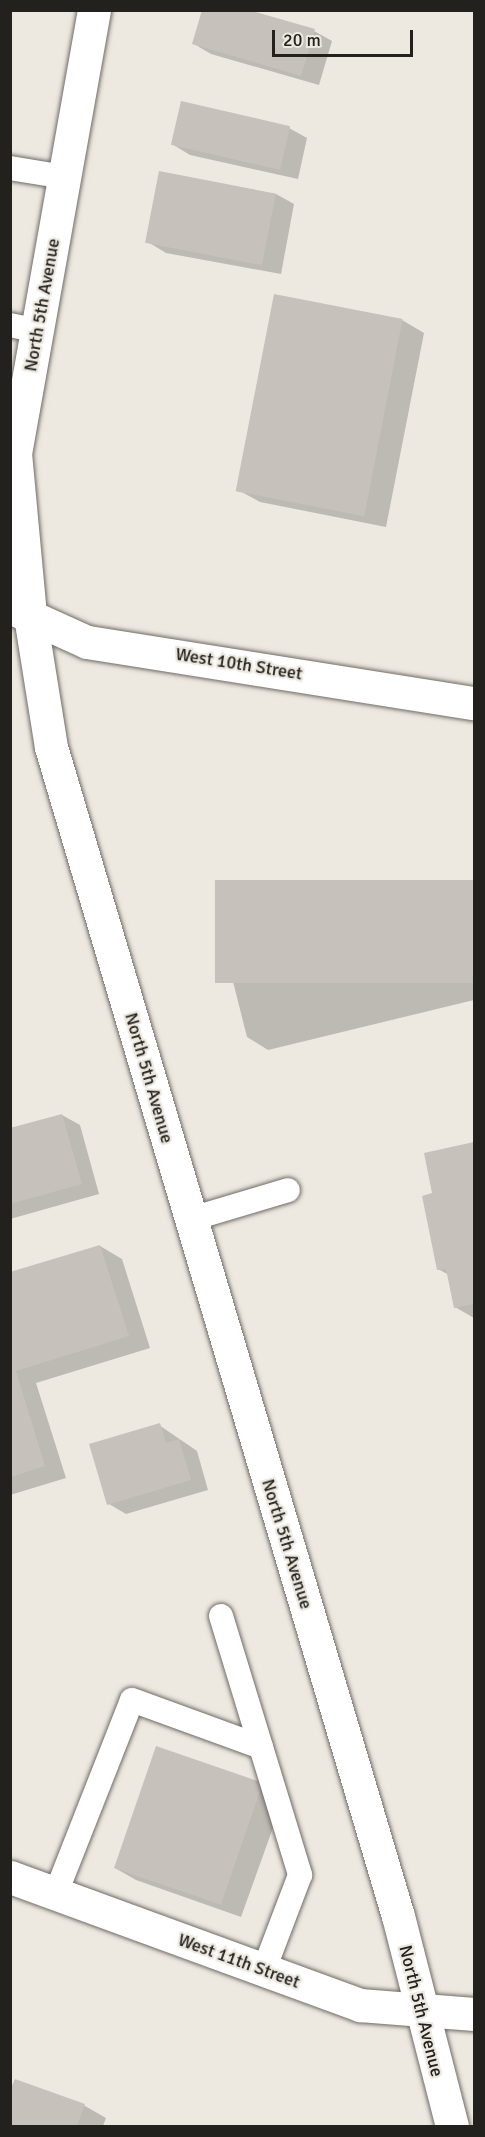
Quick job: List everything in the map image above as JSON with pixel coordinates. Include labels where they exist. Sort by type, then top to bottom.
[{"type":"street","name":"North 5th Avenue","points":[[94,10],[65,177],[24,328],[15,453],[20,612],[51,747],[398,1916],[420,2011],[452,2127]]},
{"type":"street","name":"West 10th Street","points":[[20,612],[87,642],[474,703]]},
{"type":"street","name":"West 11th Street","points":[[10,1877],[360,2005],[474,2014]]},
{"type":"lane","points":[[10,168],[65,177]]},
{"type":"lane","points":[[191,1219],[288,1190]]},
{"type":"lane","points":[[220,1616],[300,1875],[264,1970]]},
{"type":"lane","points":[[56,1893],[132,1700],[261,1747]]},
{"type":"building","points":[[202,10],[249,10],[315,29],[301,76],[192,44]]},
{"type":"building","points":[[181,101],[290,126],[280,170],[171,145]]},
{"type":"building","points":[[159,171],[276,194],[262,265],[145,243]]},
{"type":"building","points":[[274,294],[403,319],[364,516],[236,491]]},
{"type":"building","points":[[215,880],[474,880],[474,983],[215,983]]},
{"type":"building","points":[[62,1114],[82,1184],[10,1204],[10,1128]]},
{"type":"building","points":[[474,1142],[474,1304],[454,1308],[446,1269],[437,1270],[422,1196],[432,1193],[424,1153]]},
{"type":"building","points":[[100,1245],[129,1336],[16,1371],[45,1466],[10,1477],[10,1272]]},
{"type":"building","points":[[160,1423],[166,1443],[179,1439],[191,1480],[107,1505],[89,1444]]},
{"type":"building","points":[[156,1746],[263,1783],[221,1905],[114,1868]]},
{"type":"building","points":[[15,2079],[85,2104],[77,2126],[10,2126],[10,2090]]}]
